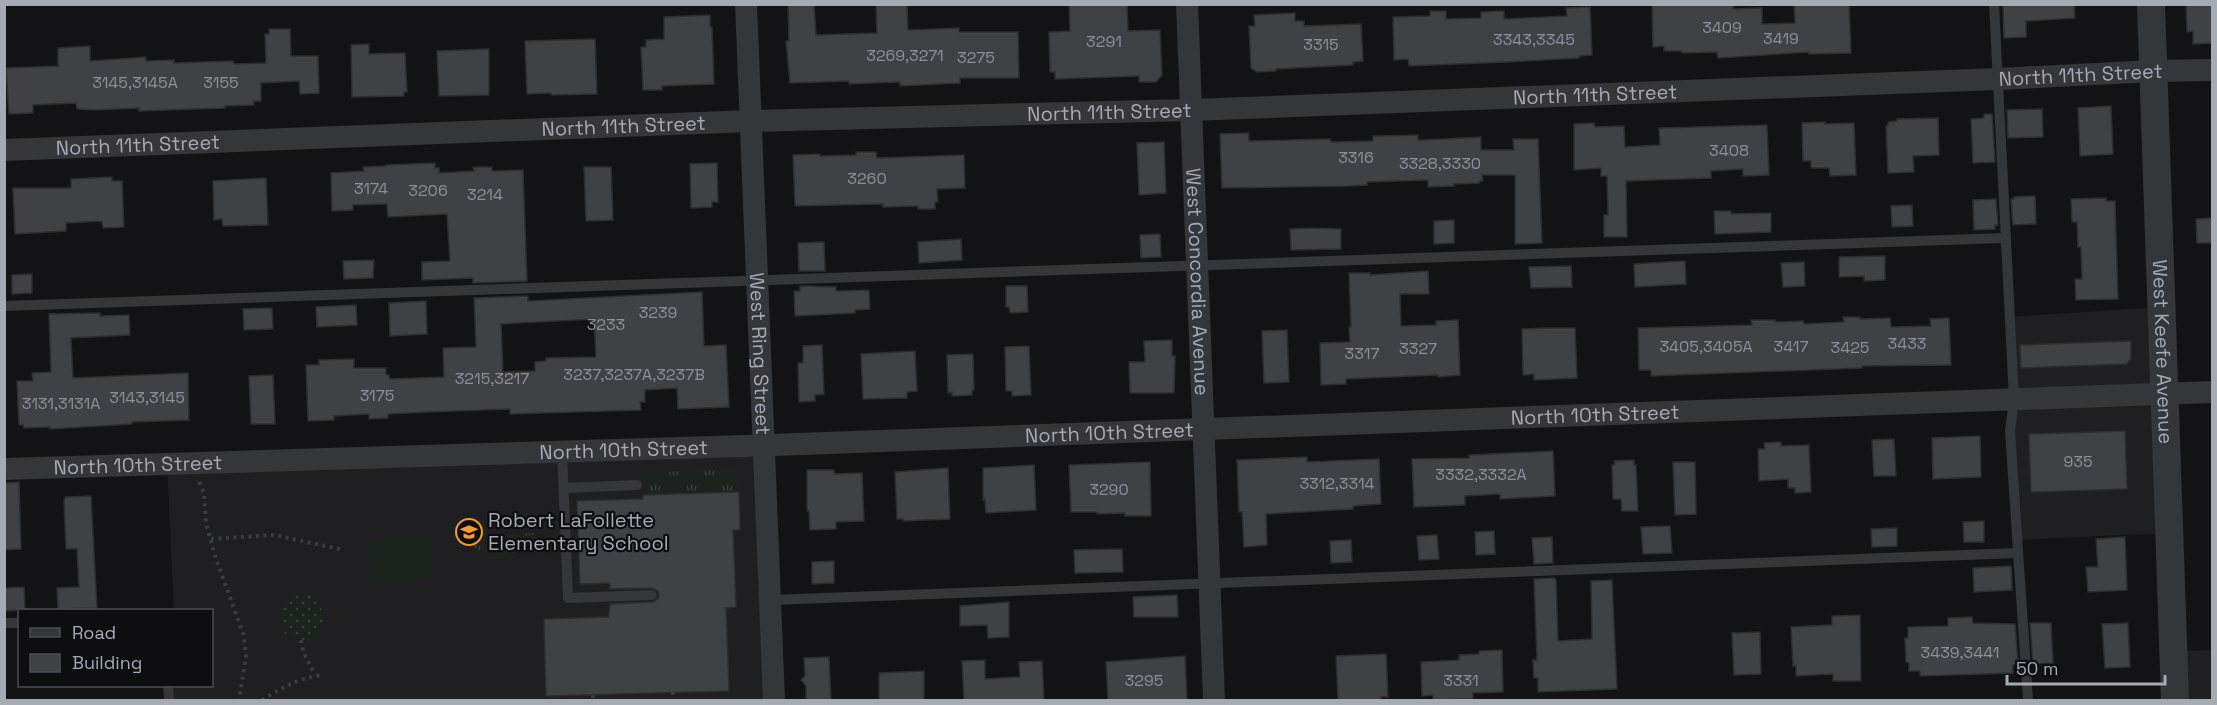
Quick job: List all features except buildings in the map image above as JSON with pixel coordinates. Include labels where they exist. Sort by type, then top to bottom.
[{"type":"street","name":"West Ring Street","points":[[746,4],[774,700]]},
{"type":"street","name":"West Concordia Avenue","points":[[1187,4],[1215,700]]},
{"type":"street","name":"West Keefe Avenue","points":[[2151,4],[2175,700]]},
{"type":"street","name":"North 11th Street","points":[[4,150],[750,121],[1191,110],[2212,70]]},
{"type":"street","name":"North 10th Street","points":[[4,469],[764,445],[2212,392]]},
{"type":"lane","points":[[1994,4],[2014,399],[2010,431],[2028,700]]},
{"type":"lane","points":[[4,306],[2005,238]]},
{"type":"lane","points":[[562,452],[568,598],[652,594]]},
{"type":"lane","points":[[564,488],[637,485]]},
{"type":"lane","points":[[770,600],[2018,553]]},
{"type":"path","points":[[197,479],[204,493],[206,523],[221,577],[244,636],[246,657],[239,700]]},
{"type":"path","points":[[212,539],[274,536],[344,550]]},
{"type":"path","points":[[301,640],[303,651],[315,676]]},
{"type":"path","points":[[262,700],[294,682],[324,675]]},
{"type":"path","points":[[673,693],[673,700]]},
{"type":"path","points":[[593,695],[593,700]]},
{"type":"shaded area","points":[[2162,307],[2169,533],[2018,540],[2009,317]]},
{"type":"shaded area","name":"Robert LaFollette Elementary School","points":[[764,445],[774,700],[169,700],[168,687],[213,687],[213,609],[174,609],[167,464]]},
{"type":"shaded area","points":[[2212,650],[2212,700],[2175,700],[2173,651]]},
{"type":"green space","points":[[738,469],[739,492],[643,495],[642,473]]},
{"type":"green space","points":[[534,533],[521,549],[501,555],[480,551],[468,536]]},
{"type":"green space","points":[[431,537],[433,580],[369,582],[368,539]]},
{"type":"green space","points":[[306,591],[317,601],[325,616],[316,637],[309,642],[285,634],[281,618],[286,602]]},
{"type":"place","name":"Robert LaFollette Elementary School","points":[[469,532]]}]
